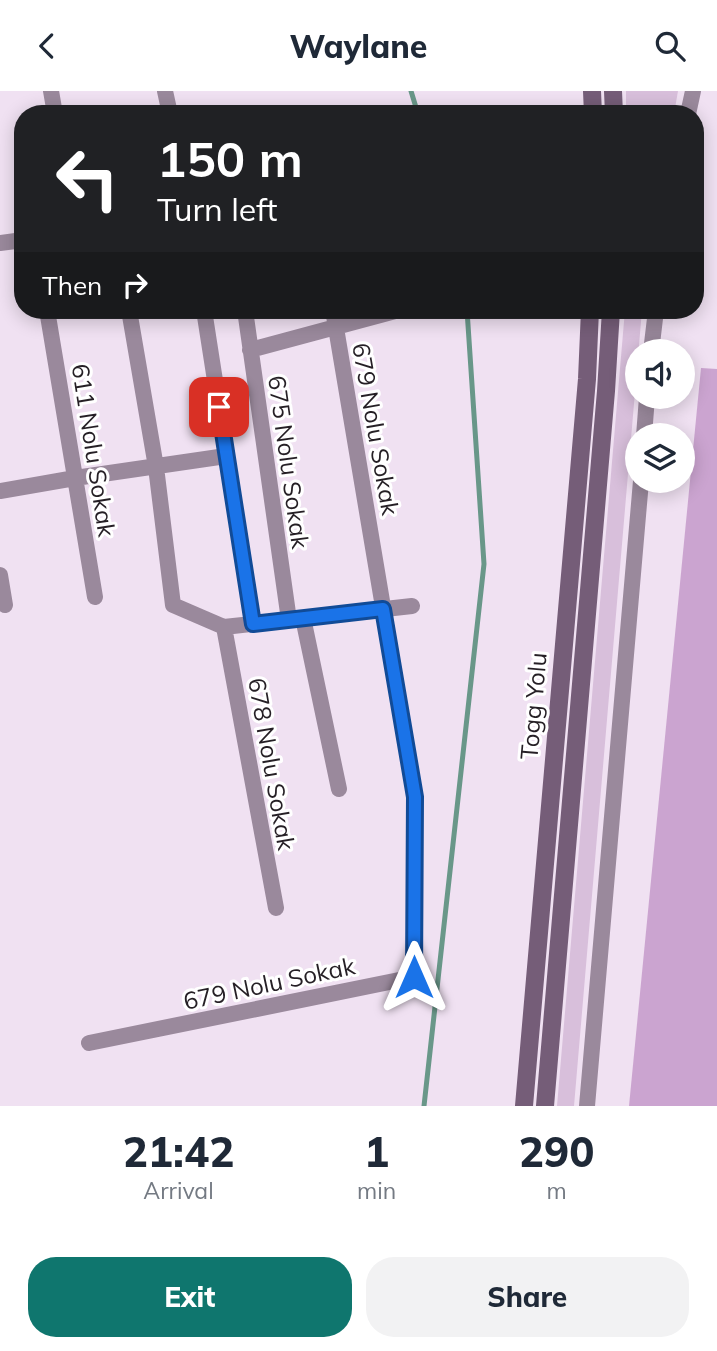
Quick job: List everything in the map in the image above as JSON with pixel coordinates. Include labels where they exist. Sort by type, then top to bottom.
[{"type":"street","name":"611 Nolu Sokak","points":[[48,319],[95,597]]},
{"type":"street","points":[[131,319],[156,467],[173,605],[224,627],[412,606]]},
{"type":"street","points":[[205,319],[253,624]]},
{"type":"street","name":"675 Nolu Sokak","points":[[245,319],[296,619],[339,789]]},
{"type":"street","name":"679 Nolu Sokak","points":[[89,1043],[414,977],[415,797],[335,319]]},
{"type":"street","points":[[250,350],[366,319]]},
{"type":"street","name":"Togg Yolu","points":[[524,1106],[587,379],[590,319]]},
{"type":"street","name":"Togg Yolu","points":[[545,1106],[610,319]]},
{"type":"street","points":[[653,339],[655,319]]},
{"type":"street","points":[[0,491],[226,456]]},
{"type":"street","points":[[587,1106],[640,493]]},
{"type":"street","points":[[0,575],[5,605]]},
{"type":"street","name":"678 Nolu Sokak","points":[[224,627],[276,908]]},
{"type":"shaded area","points":[[626,91],[678,91],[676,105],[626,105]]},
{"type":"shaded area","points":[[624,319],[641,319],[640,339],[625,339],[625,409],[634,409],[632,423],[625,423],[626,493],[574,1106],[557,1106]]},
{"type":"building","points":[[701,368],[717,369],[717,1106],[629,1106],[689,493],[695,493],[695,430]]},
{"type":"waterway","points":[[411,91],[415,105]]},
{"type":"waterway","points":[[424,1106],[484,564],[468,319]]},
{"type":"route","points":[[219,407],[253,624],[383,609],[415,797],[414,977]]}]
